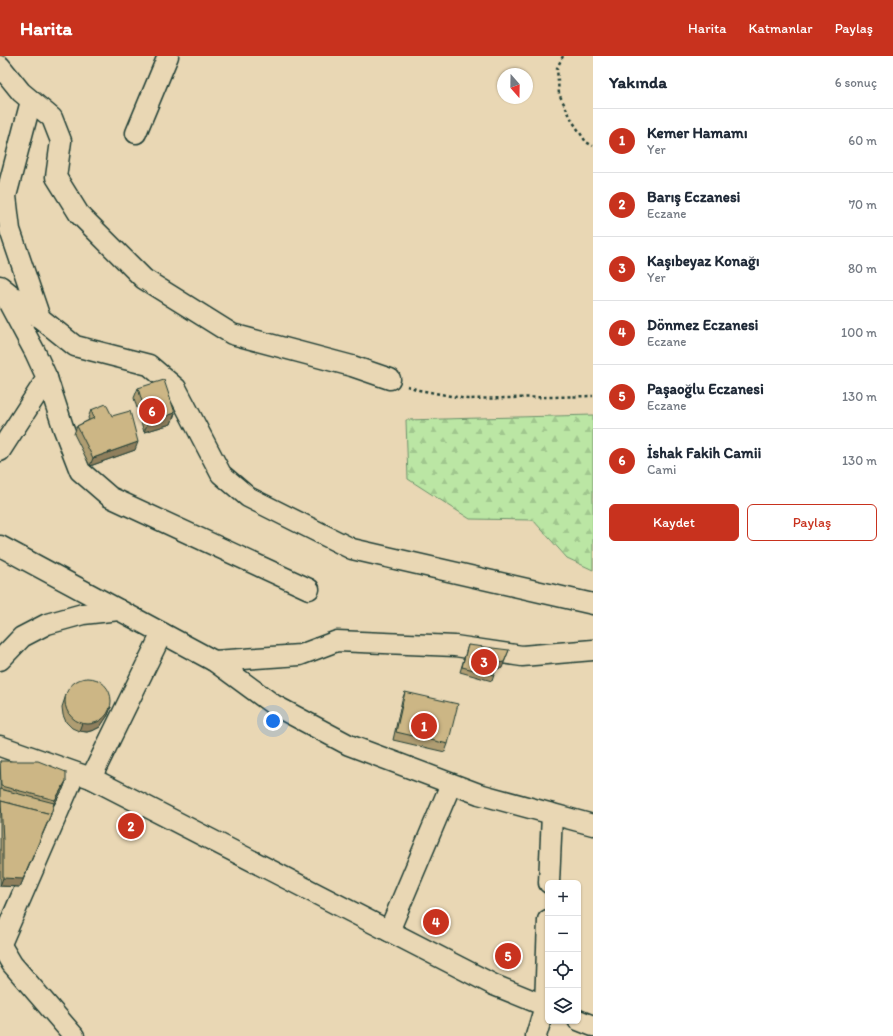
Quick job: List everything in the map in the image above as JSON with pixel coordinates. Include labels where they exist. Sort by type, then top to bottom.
[{"type":"street","points":[[136,132],[168,56]]},
{"type":"street","points":[[0,66],[21,92],[52,118],[61,141],[56,177],[79,214],[144,278],[232,334],[352,366],[390,379]]},
{"type":"street","points":[[31,101],[6,196],[10,230],[40,318]]},
{"type":"street","points":[[0,287],[75,346],[149,364],[176,388],[221,474],[248,497],[352,549],[593,604]]},
{"type":"street","points":[[0,287],[35,352],[47,378],[63,427],[80,471],[110,497],[309,589]]},
{"type":"street","points":[[2,444],[47,378]]},
{"type":"street","points":[[0,546],[214,661],[274,705],[349,745],[480,794],[593,825]]},
{"type":"street","points":[[0,660],[22,637],[47,624],[83,614],[119,610]]},
{"type":"street","points":[[74,1036],[12,964],[0,945],[83,775],[162,633]]},
{"type":"street","points":[[214,661],[300,655],[337,641],[455,646],[522,656],[593,650]]},
{"type":"street","points":[[0,746],[83,775],[494,984],[545,1006]]},
{"type":"street","points":[[389,931],[451,784]]},
{"type":"street","points":[[549,880],[552,814]]},
{"type":"street","points":[[547,988],[548,952]]},
{"type":"street","points":[[536,1036],[545,1012]]},
{"type":"street","points":[[581,1021],[593,1026]]},
{"type":"path","points":[[563,56],[556,68],[559,94],[586,142],[593,146]]},
{"type":"path","points":[[390,379],[419,390],[467,399],[593,396]]},
{"type":"green space","points":[[593,415],[593,570],[567,558],[533,520],[470,519],[408,479],[406,420]]},
{"type":"building","points":[[164,380],[175,413],[148,422],[138,388]]},
{"type":"building","points":[[106,404],[112,416],[130,411],[138,442],[93,458],[77,426],[94,418],[91,410]]},
{"type":"building","points":[[468,645],[509,650],[504,662],[498,663],[494,675],[462,667]]},
{"type":"building","points":[[88,678],[101,682],[107,688],[111,701],[107,714],[101,720],[88,724],[75,720],[69,714],[65,701],[69,688],[75,682]]},
{"type":"building","points":[[405,692],[458,704],[448,744],[396,732]]},
{"type":"building","points":[[0,761],[38,761],[66,772],[66,781],[55,800],[1,786]]},
{"type":"building","points":[[0,789],[54,803],[51,814],[1,801],[0,803]]},
{"type":"building","points":[[1,801],[51,814],[23,879],[3,878]]},
{"type":"place","name":"İshak Fakih Camii","points":[[152,411]]},
{"type":"place","name":"Kaşıbeyaz Konağı","points":[[484,662]]},
{"type":"place","name":"Kemer Hamamı","points":[[424,726]]},
{"type":"place","name":"Barış Eczanesi","points":[[131,826]]},
{"type":"place","name":"Dönmez Eczanesi","points":[[436,922]]},
{"type":"place","name":"Paşaoğlu Eczanesi","points":[[508,956]]}]
